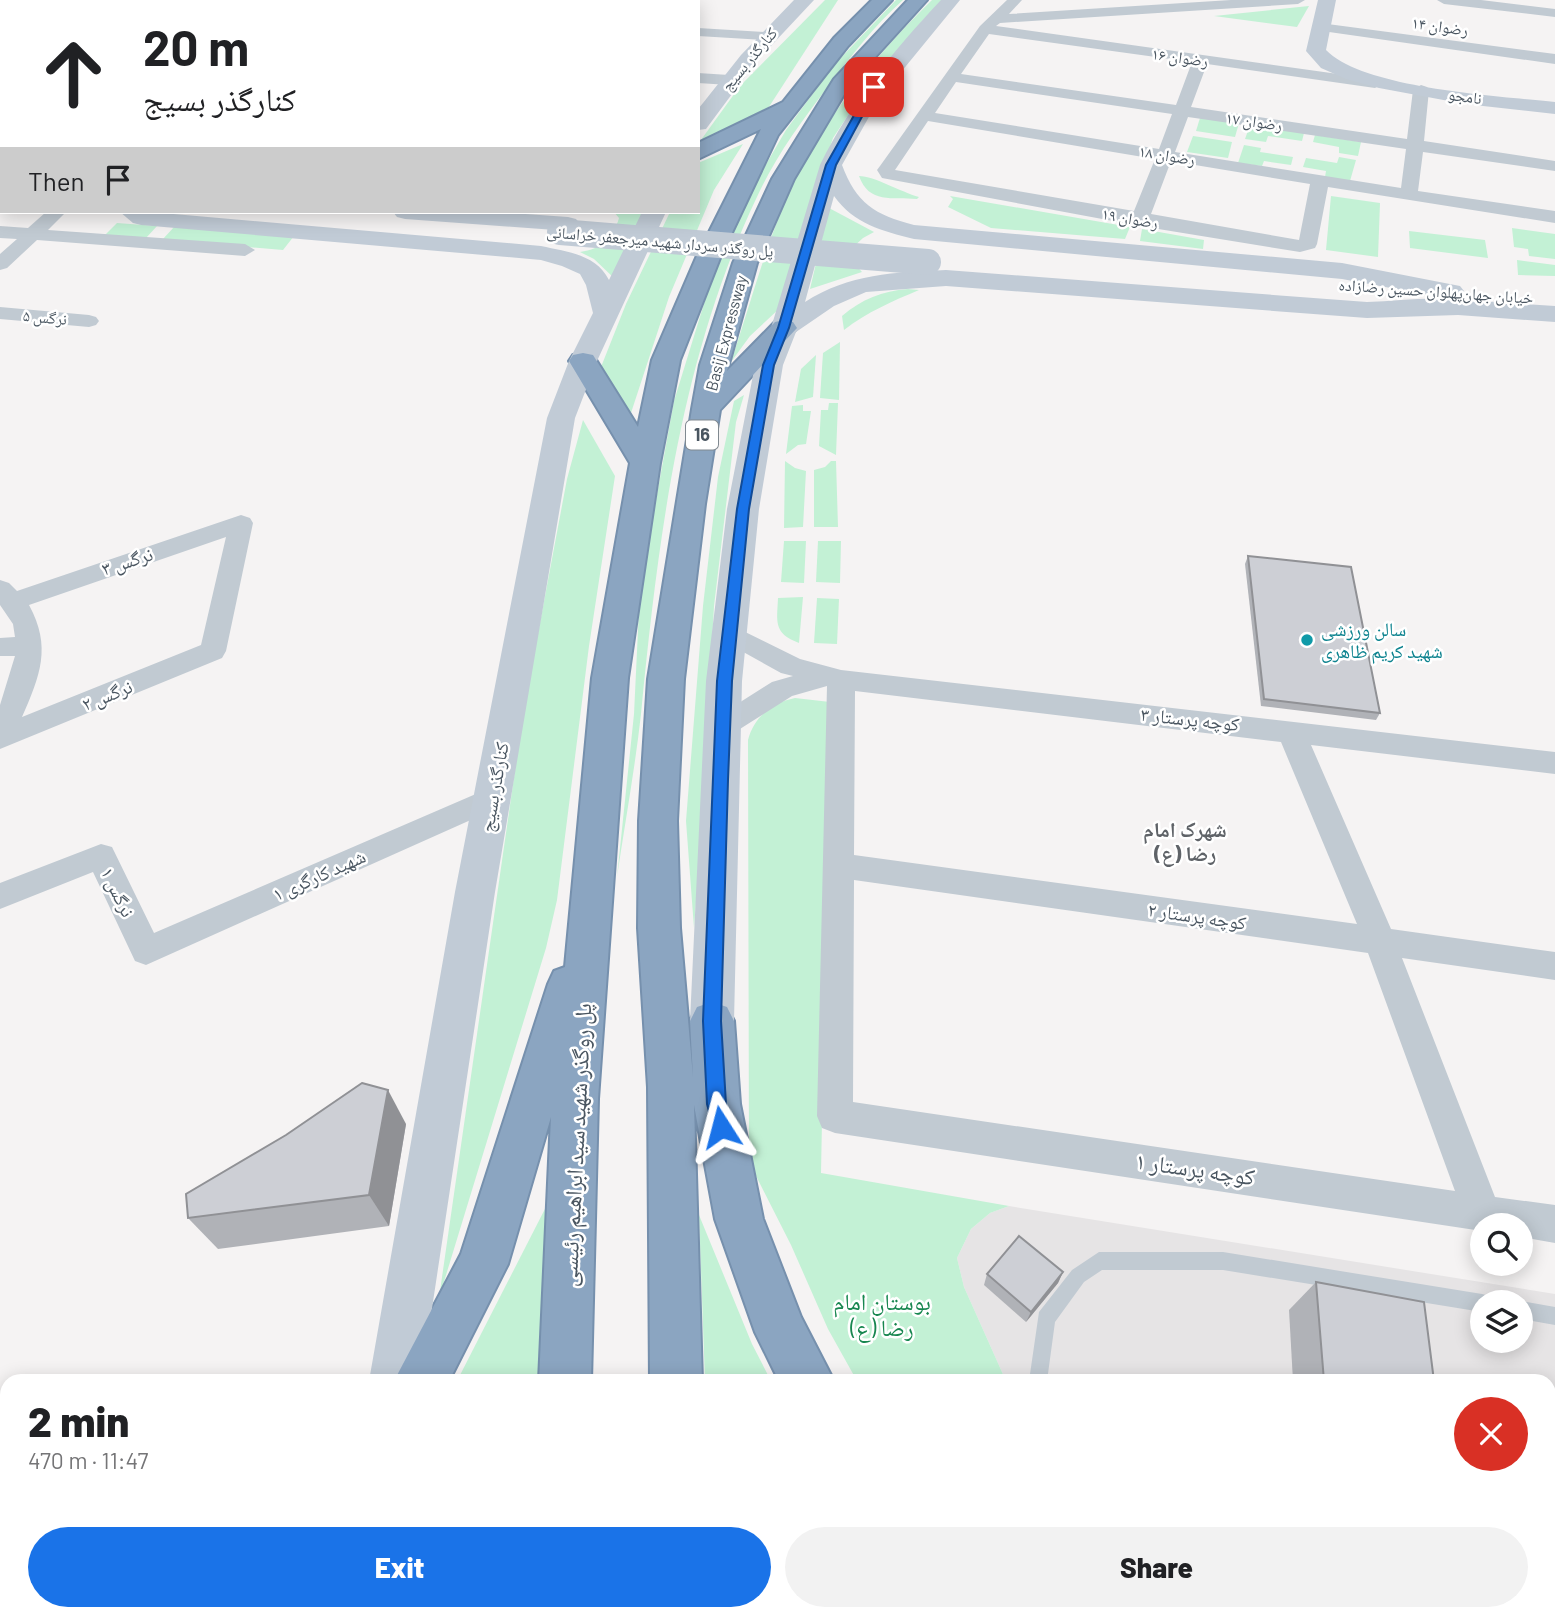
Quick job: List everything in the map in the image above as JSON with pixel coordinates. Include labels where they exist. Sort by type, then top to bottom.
[{"type":"highway","points":[[841,42],[855,0]]},
{"type":"highway","name":"Basij Expressway","points":[[592,909],[610,678],[645,463],[666,360],[708,258],[768,134],[841,42],[883,0]]},
{"type":"highway","name":"Basij Expressway","points":[[677,1374],[671,1087],[659,928],[658,821],[666,679],[706,409],[714,365],[745,263],[783,178],[841,83],[918,0]]},
{"type":"highway","points":[[700,151],[789,106]]},
{"type":"highway","points":[[706,409],[784,328]]},
{"type":"highway","points":[[583,361],[645,463]]},
{"type":"highway","points":[[424,1374],[483,1264],[592,909]]},
{"type":"highway","name":"پل روگذر شهید سید ابراهیم رئیسی","points":[[565,1374],[575,1099],[592,909]]},
{"type":"highway","points":[[712,1021],[717,1104],[739,1219],[781,1332],[804,1374]]},
{"type":"main road","name":"کنارگذر بسیج","points":[[700,121],[729,80],[766,36],[805,0]]},
{"type":"main road","points":[[712,1021],[722,727],[729,633],[743,509],[769,365],[784,328],[831,165],[874,87],[951,0]]},
{"type":"main road","points":[[1320,27],[1327,0]]},
{"type":"main road","name":"نامجو","points":[[1320,27],[1316,45],[1319,57],[1343,72],[1375,83],[1555,108]]},
{"type":"main road","points":[[831,165],[838,190],[859,212],[893,227],[914,232],[1342,271],[1454,299]]},
{"type":"main road","points":[[135,214],[141,218],[541,253],[569,252],[590,242],[595,236],[591,223],[558,218]]},
{"type":"main road","name":"پل روگذر سردار شهید میرجعفر خراسانی","points":[[353,214],[558,218]]},
{"type":"main road","name":"پل روگذر سردار شهید میرجعفر خراسانی","points":[[456,214],[558,218],[930,257],[1319,289]]},
{"type":"main road","name":"کنارگذر بسیج","points":[[396,1374],[492,798],[561,418],[583,361],[653,214]]},
{"type":"main road","points":[[886,280],[866,257],[869,247],[888,237],[914,232]]},
{"type":"main road","points":[[541,253],[569,259],[590,269],[599,279],[606,314]]},
{"type":"main road","points":[[784,328],[817,302],[845,288],[886,280],[946,278],[1367,310],[1454,299]]},
{"type":"main road","name":"خیابان جهان‌پهلوان حسین رضا‌زاده","points":[[1319,289],[1454,299],[1555,300]]},
{"type":"main road","name":"خیابان جهان‌پهلوان حسین رضا‌زاده","points":[[1454,299],[1555,314]]},
{"type":"street","points":[[925,116],[989,24],[1015,0]]},
{"type":"street","points":[[1149,0],[1183,7]]},
{"type":"street","points":[[989,24],[1298,0]]},
{"type":"street","points":[[1444,0],[1555,13]]},
{"type":"street","name":"رضوان ۱۶","points":[[989,24],[1201,60],[1375,83]]},
{"type":"street","name":"رضوان ۱۴","points":[[1320,27],[1555,59]]},
{"type":"street","points":[[700,32],[766,36]]},
{"type":"street","points":[[1140,219],[1201,60]]},
{"type":"street","name":"رضوان ۱۷","points":[[952,77],[1555,166]]},
{"type":"street","points":[[700,78],[729,80]]},
{"type":"street","points":[[1409,195],[1420,90]]},
{"type":"street","name":"رضوان ۱۸","points":[[925,116],[1555,217]]},
{"type":"street","name":"رضوان ۱۹","points":[[925,116],[887,170],[888,174],[1300,246],[1308,244],[1320,181]]},
{"type":"street","points":[[0,264],[55,214]]},
{"type":"street","points":[[0,232],[245,250]]},
{"type":"street","name":"نرگس ۵","points":[[0,313],[89,321]]},
{"type":"street","name":"نرگس ۳","points":[[7,595],[241,523],[213,651]]},
{"type":"street","points":[[0,738],[31,664],[29,628],[7,595]]},
{"type":"street","points":[[729,633],[769,656],[833,679]]},
{"type":"street","points":[[0,647],[30,646]]},
{"type":"street","name":"نرگس ۲","points":[[0,738],[213,651]]},
{"type":"street","points":[[722,727],[782,690],[833,679]]},
{"type":"street","points":[[833,679],[839,865]]},
{"type":"street","name":"کوچه پرستار ۳","points":[[833,679],[1555,763]]},
{"type":"street","points":[[1292,731],[1380,942],[1482,1212]]},
{"type":"street","name":"شهید کارگری ۱","points":[[146,951],[492,798]]},
{"type":"street","name":"نرگس ۱","points":[[0,896],[101,856],[146,951]]},
{"type":"street","name":"کوچه پرستار ۲","points":[[839,865],[1555,966]]},
{"type":"street","name":"کوچه پرستار ۱","points":[[839,865],[835,1116],[1555,1224]]},
{"type":"lane","points":[[1039,1374],[1046,1319],[1078,1276],[1099,1261],[1223,1261],[1470,1301]]},
{"type":"lane","points":[[1533,1312],[1555,1316]]},
{"type":"shaded area","points":[[1009,1206],[1530,1290],[1470,1290],[1470,1353],[1533,1353],[1533,1290],[1555,1294],[1555,1374],[1003,1374],[964,1287],[957,1258],[971,1229],[990,1213]]},
{"type":"green space","points":[[825,0],[838,0],[765,113],[700,143],[740,86]]},
{"type":"green space","points":[[896,0],[903,0],[872,31],[844,65],[779,156],[756,199],[730,260],[708,323],[676,451],[665,517],[655,582],[639,734],[617,877],[634,714],[640,588],[674,401],[711,281],[747,197],[786,130],[834,65]]},
{"type":"green space","points":[[932,0],[944,0],[923,20],[870,82],[833,138],[811,202],[781,307],[750,336],[731,362],[782,209],[810,152],[846,97],[888,46]]},
{"type":"green space","points":[[1309,6],[1297,27],[1214,16]]},
{"type":"green space","points":[[1200,118],[1239,123],[1235,137],[1196,131]]},
{"type":"green space","points":[[1250,125],[1304,133],[1302,141],[1268,136],[1266,142],[1245,139]]},
{"type":"green space","points":[[1315,135],[1361,142],[1358,156],[1339,153],[1339,147],[1313,142]]},
{"type":"green space","points":[[1193,136],[1232,142],[1228,158],[1187,152]]},
{"type":"green space","points":[[743,144],[714,190],[669,297],[629,419],[601,367],[626,304],[669,214],[700,214],[700,162]]},
{"type":"green space","points":[[1244,145],[1261,148],[1260,152],[1293,157],[1291,165],[1264,161],[1262,166],[1238,163]]},
{"type":"green space","points":[[1339,157],[1356,160],[1350,181],[1325,177],[1326,171],[1303,167],[1306,158],[1337,163]]},
{"type":"green space","points":[[859,176],[919,197],[890,198],[875,195],[863,185]]},
{"type":"green space","points":[[950,196],[1130,227],[1125,239],[991,228],[948,207],[953,199]]},
{"type":"green space","points":[[1331,196],[1380,203],[1378,257],[1326,250]]},
{"type":"green space","points":[[829,208],[874,232],[850,250],[852,261],[862,272],[810,289]]},
{"type":"green space","points":[[616,214],[646,214],[614,278],[594,259],[580,252],[595,248],[606,241],[619,218]]},
{"type":"green space","points":[[117,223],[157,226],[146,238],[105,235]]},
{"type":"green space","points":[[175,226],[294,236],[283,250],[162,240]]},
{"type":"green space","points":[[1512,228],[1555,234],[1555,259],[1529,256],[1528,249],[1514,247]]},
{"type":"green space","points":[[1142,229],[1204,240],[1203,249],[1140,241]]},
{"type":"green space","points":[[1409,231],[1485,240],[1488,258],[1410,248]]},
{"type":"green space","points":[[1517,260],[1555,265],[1555,276],[1518,275]]},
{"type":"green space","points":[[908,289],[919,290],[871,312],[844,330],[842,316],[857,305],[881,294]]},
{"type":"green space","points":[[840,342],[839,400],[820,398],[823,353]]},
{"type":"green space","points":[[816,355],[813,397],[795,402],[801,369]]},
{"type":"green space","points":[[744,395],[736,422],[714,606],[694,928],[686,821],[703,606],[718,477],[734,401]]},
{"type":"green space","points":[[829,403],[838,403],[836,455],[819,446],[821,410],[828,410]]},
{"type":"green space","points":[[803,405],[803,411],[811,411],[806,444],[798,445],[786,454],[792,406]]},
{"type":"green space","points":[[583,420],[615,476],[589,646],[557,900],[546,948],[439,1298],[524,708],[567,479]]},
{"type":"green space","points":[[785,461],[806,471],[803,527],[784,528]]},
{"type":"green space","points":[[831,461],[836,461],[838,527],[814,527],[814,470],[825,467]]},
{"type":"green space","points":[[784,541],[806,541],[804,583],[781,582]]},
{"type":"green space","points":[[818,541],[841,541],[840,583],[816,582]]},
{"type":"green space","points":[[803,597],[799,643],[785,635],[778,626],[778,598]]},
{"type":"green space","points":[[817,598],[839,599],[837,644],[814,643]]},
{"type":"green space","name":"بوستان امام رضا (ع)","points":[[795,698],[830,702],[821,1173],[1009,1206],[990,1213],[971,1229],[957,1258],[964,1287],[1003,1374],[853,1374],[828,1329],[791,1245],[749,1162],[748,740],[754,724],[778,703]]},
{"type":"green space","points":[[548,1203],[539,1374],[461,1374]]},
{"type":"green space","points":[[699,1215],[752,1344],[767,1374],[705,1374]]},
{"type":"building","name":"سالن ورزشی شهید کریم ظاهری","points":[[1248,556],[1351,567],[1380,713],[1264,699]]},
{"type":"building","points":[[362,1083],[388,1090],[369,1195],[188,1218],[186,1194],[286,1135]]},
{"type":"building","points":[[1019,1236],[1063,1272],[1031,1312],[987,1274]]},
{"type":"building","points":[[1316,1282],[1424,1302],[1433,1374],[1323,1374]]},
{"type":"place","name":"سالن ورزشی شهید کریم ظاهری","points":[[1307,640]]},
{"type":"district","name":"شهرک امام رضا (ع)","points":[[1185,842]]},
{"type":"route","points":[[721,1127],[712,1021],[720,780],[724,681],[743,509],[769,365],[784,328],[831,165],[874,87]]}]
